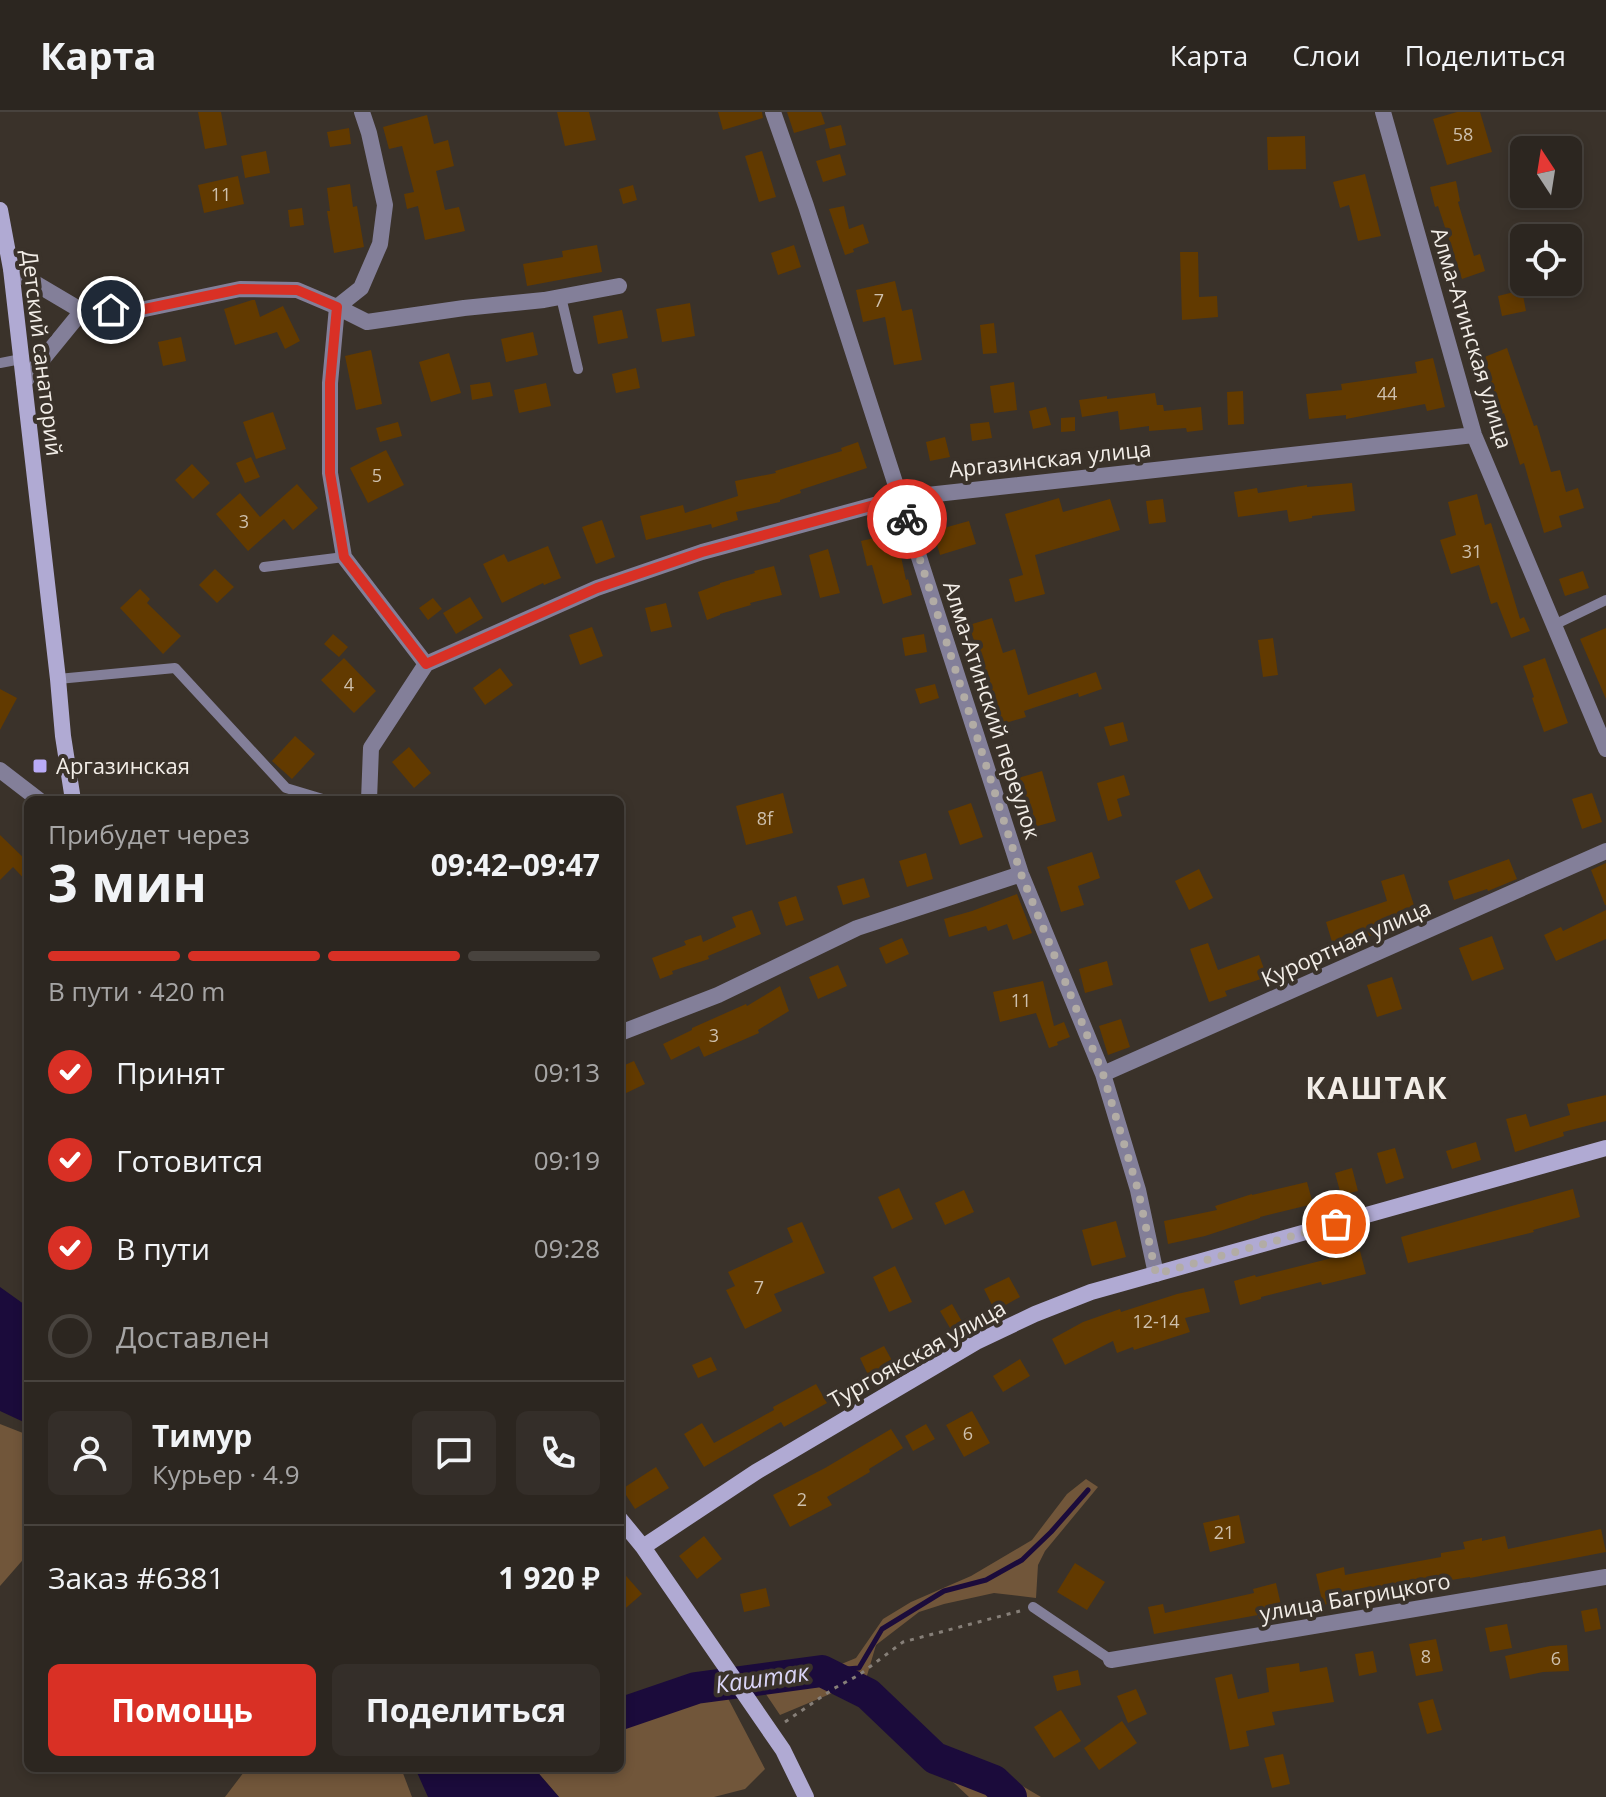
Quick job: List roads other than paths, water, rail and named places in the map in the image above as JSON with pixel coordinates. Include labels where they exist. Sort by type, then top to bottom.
[{"type":"main road","name":"Детский санаторий","points":[[0,210],[11,269],[72,796]]},
{"type":"main road","name":"Тургоякская улица","points":[[643,1547],[756,1472],[976,1342],[1035,1314],[1091,1292],[1606,1148]]},
{"type":"main road","points":[[624,1524],[783,1750],[806,1797]]},
{"type":"street","points":[[362,112],[385,205],[380,244],[361,288],[337,307],[330,383],[330,473],[344,557],[426,664],[371,748],[369,796]]},
{"type":"street","name":"Алма-Атинский переулок","points":[[773,112],[1021,874],[1103,1074],[1138,1190],[1156,1274]]},
{"type":"street","name":"Алма-Атинская улица","points":[[1383,112],[1474,435],[1606,749]]},
{"type":"street","points":[[11,269],[82,311],[140,310],[240,289],[297,290],[367,322],[561,297],[619,286]]},
{"type":"street","points":[[24,382],[82,311]]},
{"type":"street","name":"Аргазинская улица","points":[[426,664],[597,588],[702,552],[900,498],[1474,435]]},
{"type":"street","points":[[0,770],[34,796]]},
{"type":"street","name":"Курортная улица","points":[[1103,1074],[1606,851]]},
{"type":"street","points":[[624,1031],[718,995],[857,928],[1021,874]]},
{"type":"street","name":"улица Багрицкого","points":[[1111,1660],[1606,1577]]},
{"type":"lane","points":[[561,297],[578,369]]},
{"type":"lane","points":[[0,363],[21,359]]},
{"type":"lane","points":[[264,567],[344,557]]},
{"type":"lane","points":[[1554,625],[1606,600]]},
{"type":"lane","points":[[58,679],[175,668],[286,788],[313,796]]},
{"type":"lane","points":[[1033,1607],[1111,1660]]},
{"type":"waterway","points":[[822,1671],[859,1668],[882,1629],[944,1591],[986,1580],[1022,1560],[1088,1490]]},
{"type":"waterway","name":"Каштак","points":[[624,1713],[696,1688],[822,1671],[868,1694],[935,1758],[994,1781],[1011,1797]]},
{"type":"place","name":"Аргазинская","points":[[40,766]]},
{"type":"district","name":"КАШТАК","points":[[1377,1089]]}]
